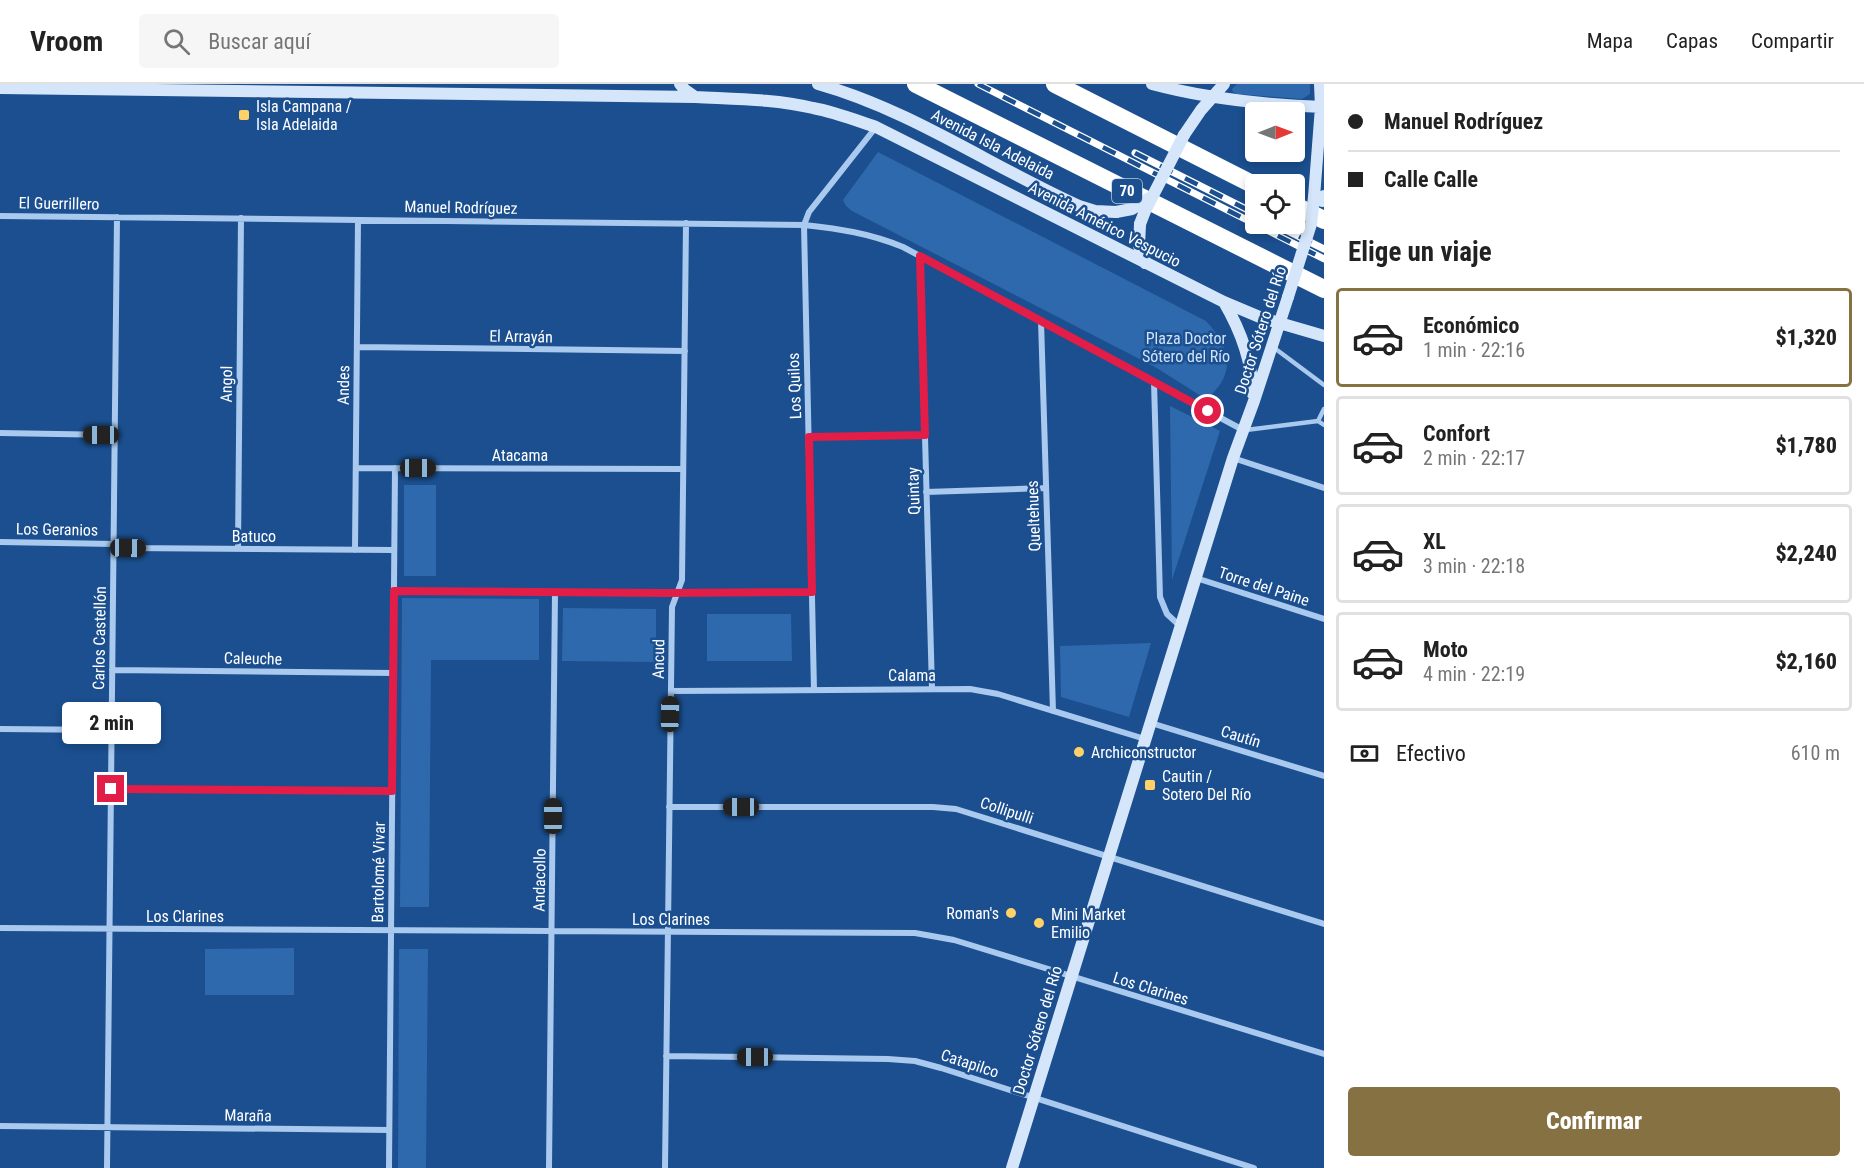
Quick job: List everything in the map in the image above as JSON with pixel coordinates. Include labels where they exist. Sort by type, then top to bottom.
[{"type":"highway","name":"70","points":[[916,84],[1324,290]]},
{"type":"highway","points":[[1056,84],[1245,180]]},
{"type":"highway","points":[[1305,213],[1318,222]]},
{"type":"main road","points":[[680,84],[696,97]]},
{"type":"main road","name":"Avenida Isla Adelaida","points":[[818,84],[849,93],[892,112],[1079,206],[1095,211],[1116,212],[1132,209],[1153,195]]},
{"type":"main road","points":[[1152,84],[1212,96],[1322,107]]},
{"type":"main road","points":[[1145,263],[1139,246],[1140,224],[1184,135],[1212,96],[1224,84]]},
{"type":"main road","points":[[1320,84],[1322,107],[1320,198]]},
{"type":"main road","name":"Avenida Américo Vespucio","points":[[0,88],[696,97],[782,102],[833,113],[876,128],[1224,302],[1280,324],[1324,336]]},
{"type":"main road","name":"Doctor Sótero del Río","points":[[1012,1168],[1233,458],[1288,297],[1318,222],[1320,198]]},
{"type":"main road","points":[[1224,302],[1246,350],[1254,401]]},
{"type":"street","points":[[804,225],[809,212],[876,128]]},
{"type":"street","name":"El Guerrillero","points":[[0,216],[117,217]]},
{"type":"street","name":"Manuel Rodríguez","points":[[117,217],[804,225],[846,229],[868,234],[920,256],[1243,430]]},
{"type":"street","name":"Carlos Castellón","points":[[107,1168],[117,217]]},
{"type":"street","name":"Angol","points":[[238,549],[242,218]]},
{"type":"street","name":"Andes","points":[[356,550],[358,220]]},
{"type":"street","name":"Ancud","points":[[666,1168],[672,607],[682,580],[686,224]]},
{"type":"street","name":"Los Quilos","points":[[804,225],[814,690]]},
{"type":"street","name":"Quintay","points":[[920,256],[932,688]]},
{"type":"street","name":"Queltehues","points":[[1041,321],[1053,711]]},
{"type":"street","name":"El Arrayán","points":[[357,347],[685,351]]},
{"type":"street","points":[[1154,382],[1160,597],[1171,620],[1180,626]]},
{"type":"street","points":[[0,433],[115,435]]},
{"type":"street","points":[[809,437],[925,435]]},
{"type":"street","points":[[1233,458],[1324,488]]},
{"type":"street","name":"Atacama","points":[[356,468],[684,469]]},
{"type":"street","name":"Bartolomé Vivar","points":[[389,1168],[395,468]]},
{"type":"street","points":[[927,492],[1045,489]]},
{"type":"street","name":"Los Geranios","points":[[0,542],[114,544]]},
{"type":"street","name":"Batuco","points":[[114,544],[128,548],[394,550]]},
{"type":"street","name":"Torre del Paine","points":[[1195,578],[1324,619]]},
{"type":"street","points":[[394,591],[812,592]]},
{"type":"street","name":"Andacollo","points":[[549,1168],[555,592]]},
{"type":"street","name":"Caleuche","points":[[112,670],[393,673]]},
{"type":"street","name":"Calama","points":[[671,691],[932,688],[983,690],[1145,739]]},
{"type":"street","name":"Cautín","points":[[1150,722],[1324,776]]},
{"type":"street","points":[[0,729],[112,730]]},
{"type":"street","points":[[111,789],[392,791]]},
{"type":"street","name":"Collipulli","points":[[669,807],[945,807],[967,811],[1324,924]]},
{"type":"street","name":"Los Clarines","points":[[0,928],[928,934],[1324,1054]]},
{"type":"street","name":"Catapilco","points":[[666,1056],[902,1060],[941,1068],[1254,1168]]},
{"type":"street","name":"Maraña","points":[[0,1126],[389,1130]]},
{"type":"lane","points":[[1272,347],[1324,385]]},
{"type":"lane","points":[[1317,421],[1324,409]]},
{"type":"lane","points":[[1243,430],[1317,421],[1324,425]]},
{"type":"green space","points":[[1237,84],[1310,84],[1310,94],[1302,99],[1237,94],[1232,89]]},
{"type":"green space","name":"Plaza Doctor Sótero del Río","points":[[878,152],[1206,321],[1220,339],[1227,358],[1227,368],[1219,387],[1210,396],[1201,396],[1155,367],[852,211],[843,200]]},
{"type":"green space","points":[[1170,406],[1220,431],[1172,580]]},
{"type":"green space","points":[[404,485],[436,485],[436,576],[404,576]]},
{"type":"green space","points":[[402,598],[539,599],[539,660],[431,660],[429,907],[400,907]]},
{"type":"green space","points":[[563,608],[656,609],[656,662],[562,661]]},
{"type":"green space","points":[[707,614],[791,614],[792,661],[707,661]]},
{"type":"green space","points":[[1151,643],[1129,717],[1061,697],[1060,646]]},
{"type":"green space","points":[[294,948],[294,995],[205,995],[205,949]]},
{"type":"green space","points":[[399,949],[428,949],[426,1168],[398,1168]]},
{"type":"railway","points":[[978,84],[1324,259]]},
{"type":"railway","points":[[1135,153],[1245,208]]},
{"type":"railway","points":[[1294,234],[1324,249]]},
{"type":"place","name":"Isla Campana / Isla Adelaida","points":[[244,115]]},
{"type":"place","name":"Archiconstructor","points":[[1079,752]]},
{"type":"place","name":"Cautin / Sotero Del Río","points":[[1150,785]]},
{"type":"place","name":"Roman's","points":[[1011,913]]},
{"type":"place","name":"Mini Market Emilio","points":[[1039,923]]},
{"type":"route","points":[[111,789],[392,791],[394,591],[812,592],[809,437],[925,435],[920,256],[1208,411]]}]
